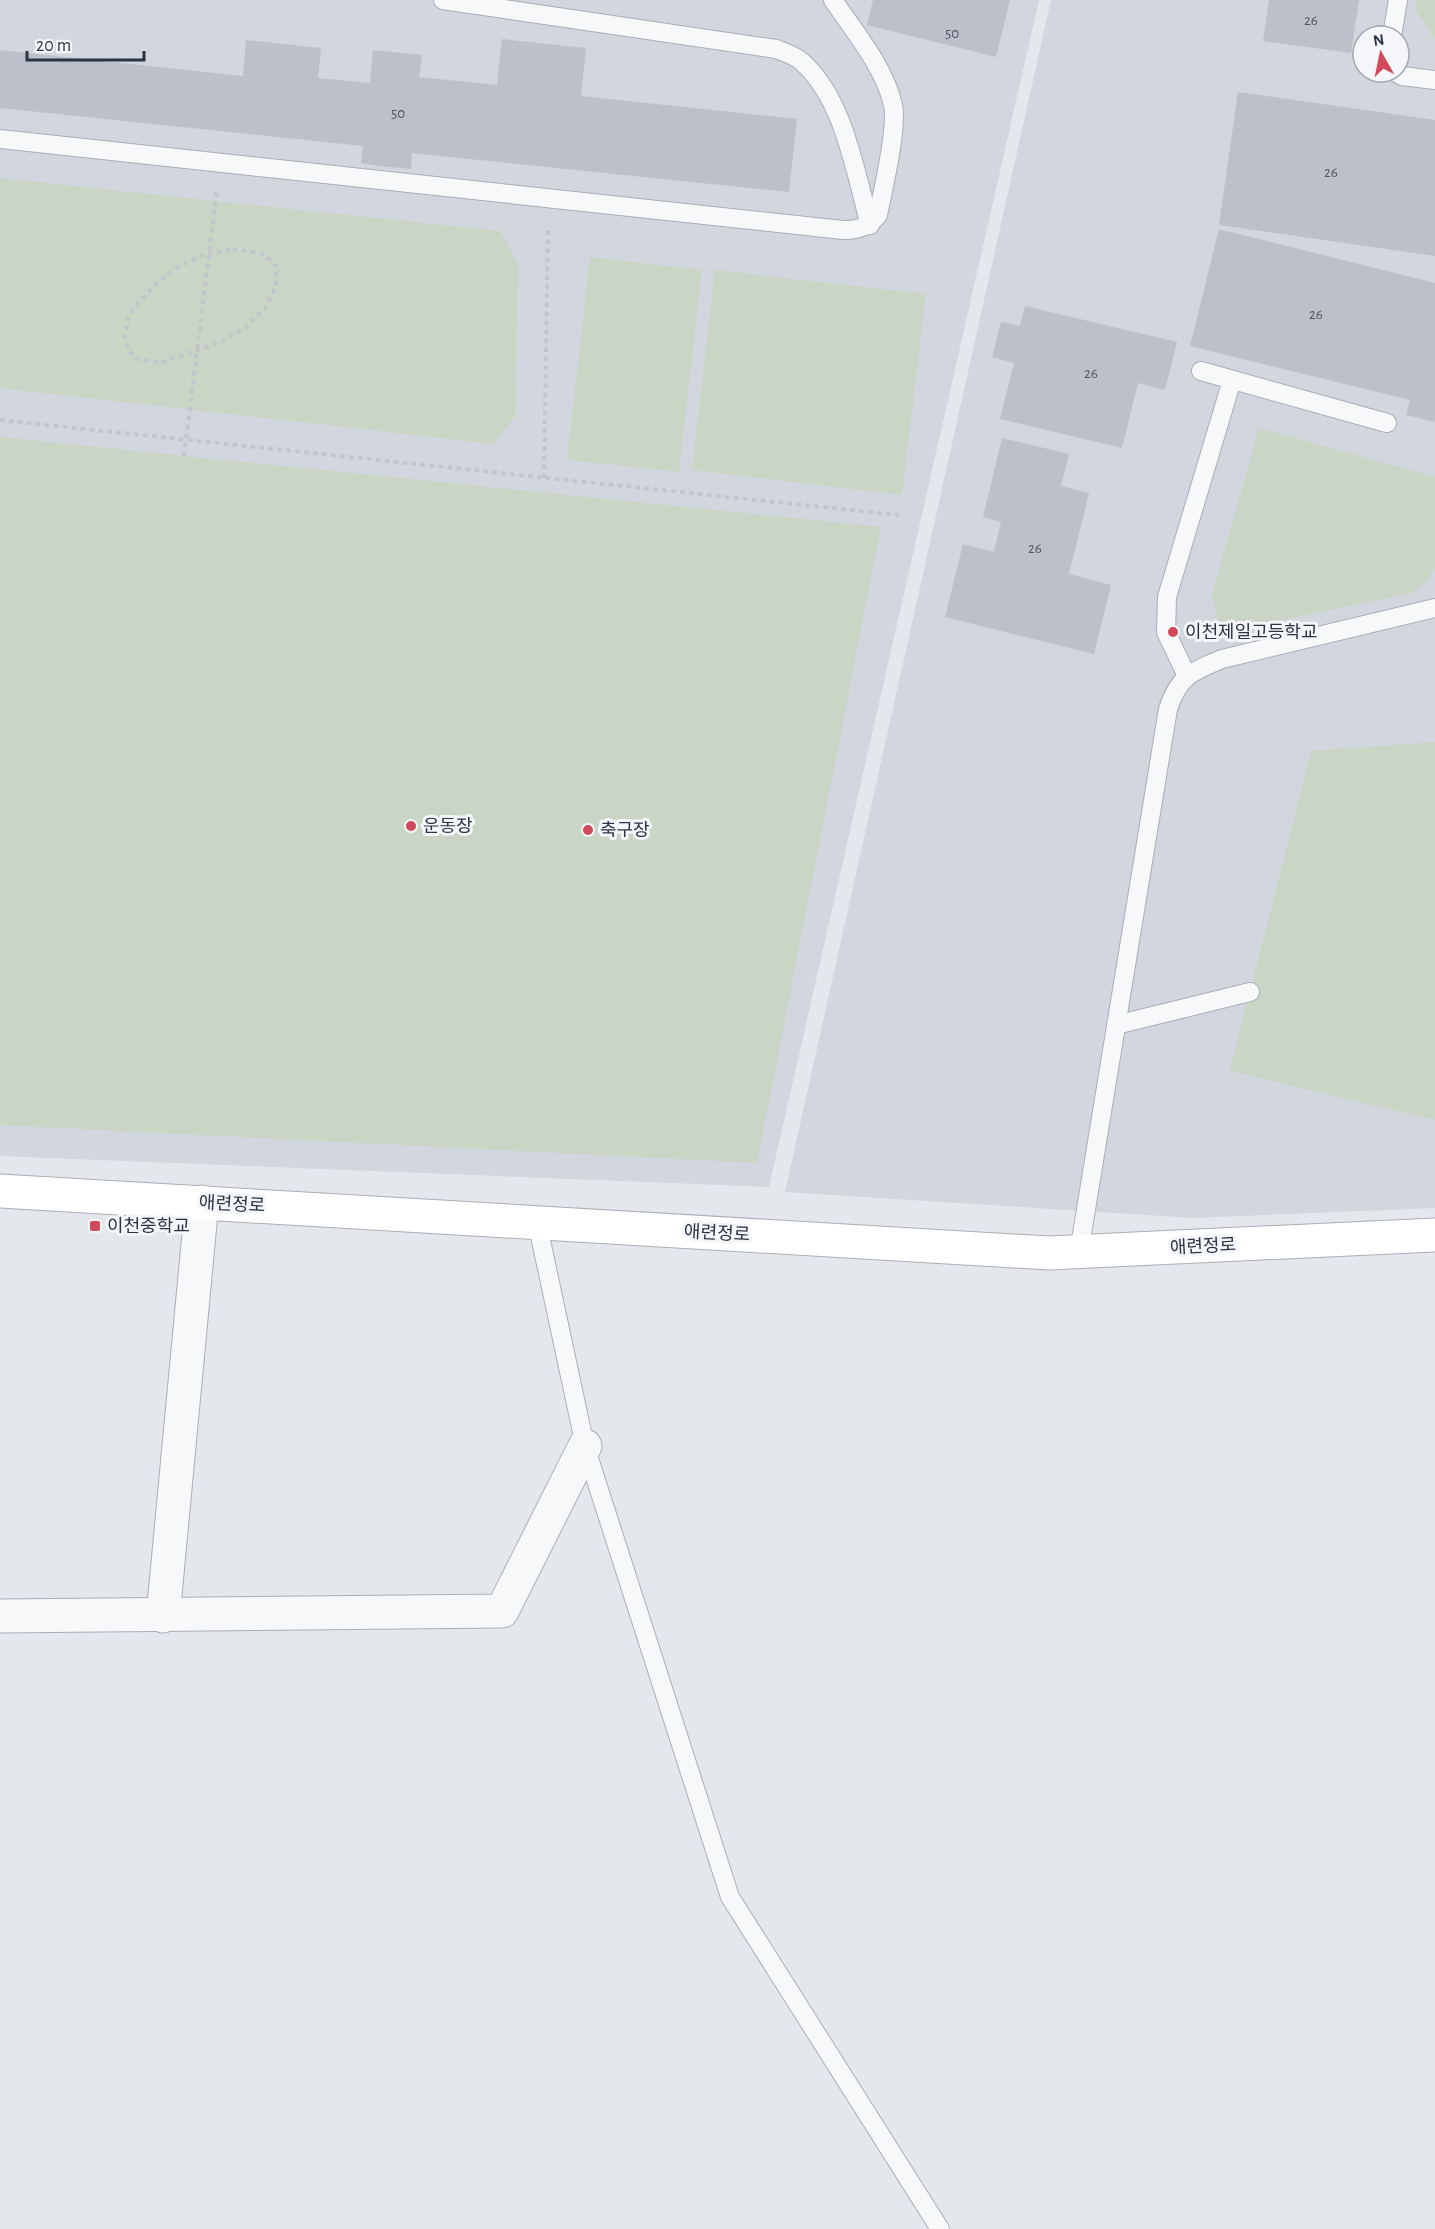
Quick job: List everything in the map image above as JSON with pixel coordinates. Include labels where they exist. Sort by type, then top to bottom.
[{"type":"street","name":"애련정로","points":[[0,1191],[1037,1252],[1435,1235]]},
{"type":"street","points":[[163,1616],[202,1202]]},
{"type":"street","points":[[0,1616],[502,1611],[585,1446]]},
{"type":"lane","points":[[443,0],[662,30],[776,49],[799,59],[812,73],[840,118],[870,225]]},
{"type":"lane","points":[[0,139],[857,230],[870,225],[878,215],[893,128],[893,107],[880,72],[833,0]]},
{"type":"lane","points":[[1394,24],[1398,0]]},
{"type":"lane","points":[[1411,77],[1435,80]]},
{"type":"lane","points":[[1201,371],[1387,423]]},
{"type":"lane","points":[[1187,676],[1166,632],[1167,597],[1232,380]]},
{"type":"lane","points":[[1079,1252],[1168,708],[1175,690],[1187,676],[1221,659],[1435,608]]},
{"type":"lane","points":[[1116,1025],[1250,992]]},
{"type":"lane","points":[[537,1222],[585,1446],[730,1897],[940,2229]]},
{"type":"path","points":[[184,456],[220,163]]},
{"type":"path","points":[[543,478],[549,198]]},
{"type":"path","points":[[233,249],[264,255],[276,266],[276,286],[265,308],[245,327],[221,342],[197,350],[160,363],[137,359],[128,350],[125,336],[128,320],[134,308],[153,287],[176,268],[209,254],[233,249]]},
{"type":"path","points":[[0,420],[898,515]]},
{"type":"shaded area","points":[[0,0],[1039,0],[769,1187],[0,1156]]},
{"type":"shaded area","name":"이천제일고등학교","points":[[1051,0],[1435,0],[1435,1208],[1193,1218],[785,1192]]},
{"type":"green space","points":[[1417,0],[1435,0],[1435,40],[1415,9]]},
{"type":"green space","points":[[0,178],[500,231],[518,264],[515,416],[494,444],[0,388]]},
{"type":"green space","points":[[590,257],[702,270],[679,472],[567,460]]},
{"type":"green space","points":[[715,270],[926,294],[902,495],[692,470]]},
{"type":"green space","points":[[1259,428],[1435,477],[1435,568],[1425,583],[1411,593],[1220,633],[1212,595]]},
{"type":"green space","name":"운동장","points":[[0,437],[881,527],[757,1163],[0,1125]]},
{"type":"green space","points":[[1435,742],[1435,1120],[1230,1071],[1311,751]]},
{"type":"building","points":[[873,0],[1010,0],[996,57],[867,25]]},
{"type":"building","points":[[1269,0],[1359,0],[1355,24],[1351,24],[1351,53],[1263,41]]},
{"type":"building","points":[[502,39],[586,48],[581,96],[797,119],[789,192],[412,153],[411,169],[379,166],[361,163],[363,146],[0,108],[0,50],[243,76],[246,40],[321,48],[318,78],[370,83],[373,50],[422,55],[419,77],[497,85]]},
{"type":"building","points":[[1238,92],[1435,120],[1435,256],[1219,225]]},
{"type":"building","points":[[1219,229],[1435,283],[1435,422],[1406,415],[1410,400],[1190,346]]},
{"type":"building","points":[[1025,306],[1177,342],[1165,390],[1138,383],[1122,448],[1000,419],[1014,363],[992,357],[1001,322],[1020,326]]},
{"type":"building","points":[[1002,438],[1069,454],[1061,486],[1089,493],[1069,574],[1111,585],[1094,654],[945,617],[963,544],[994,552],[1001,522],[983,517]]},
{"type":"place","name":"이천제일고등학교","points":[[1173,632]]},
{"type":"place","name":"운동장","points":[[411,826]]},
{"type":"place","name":"축구장","points":[[588,830]]},
{"type":"place","name":"이천중학교","points":[[95,1226]]}]
